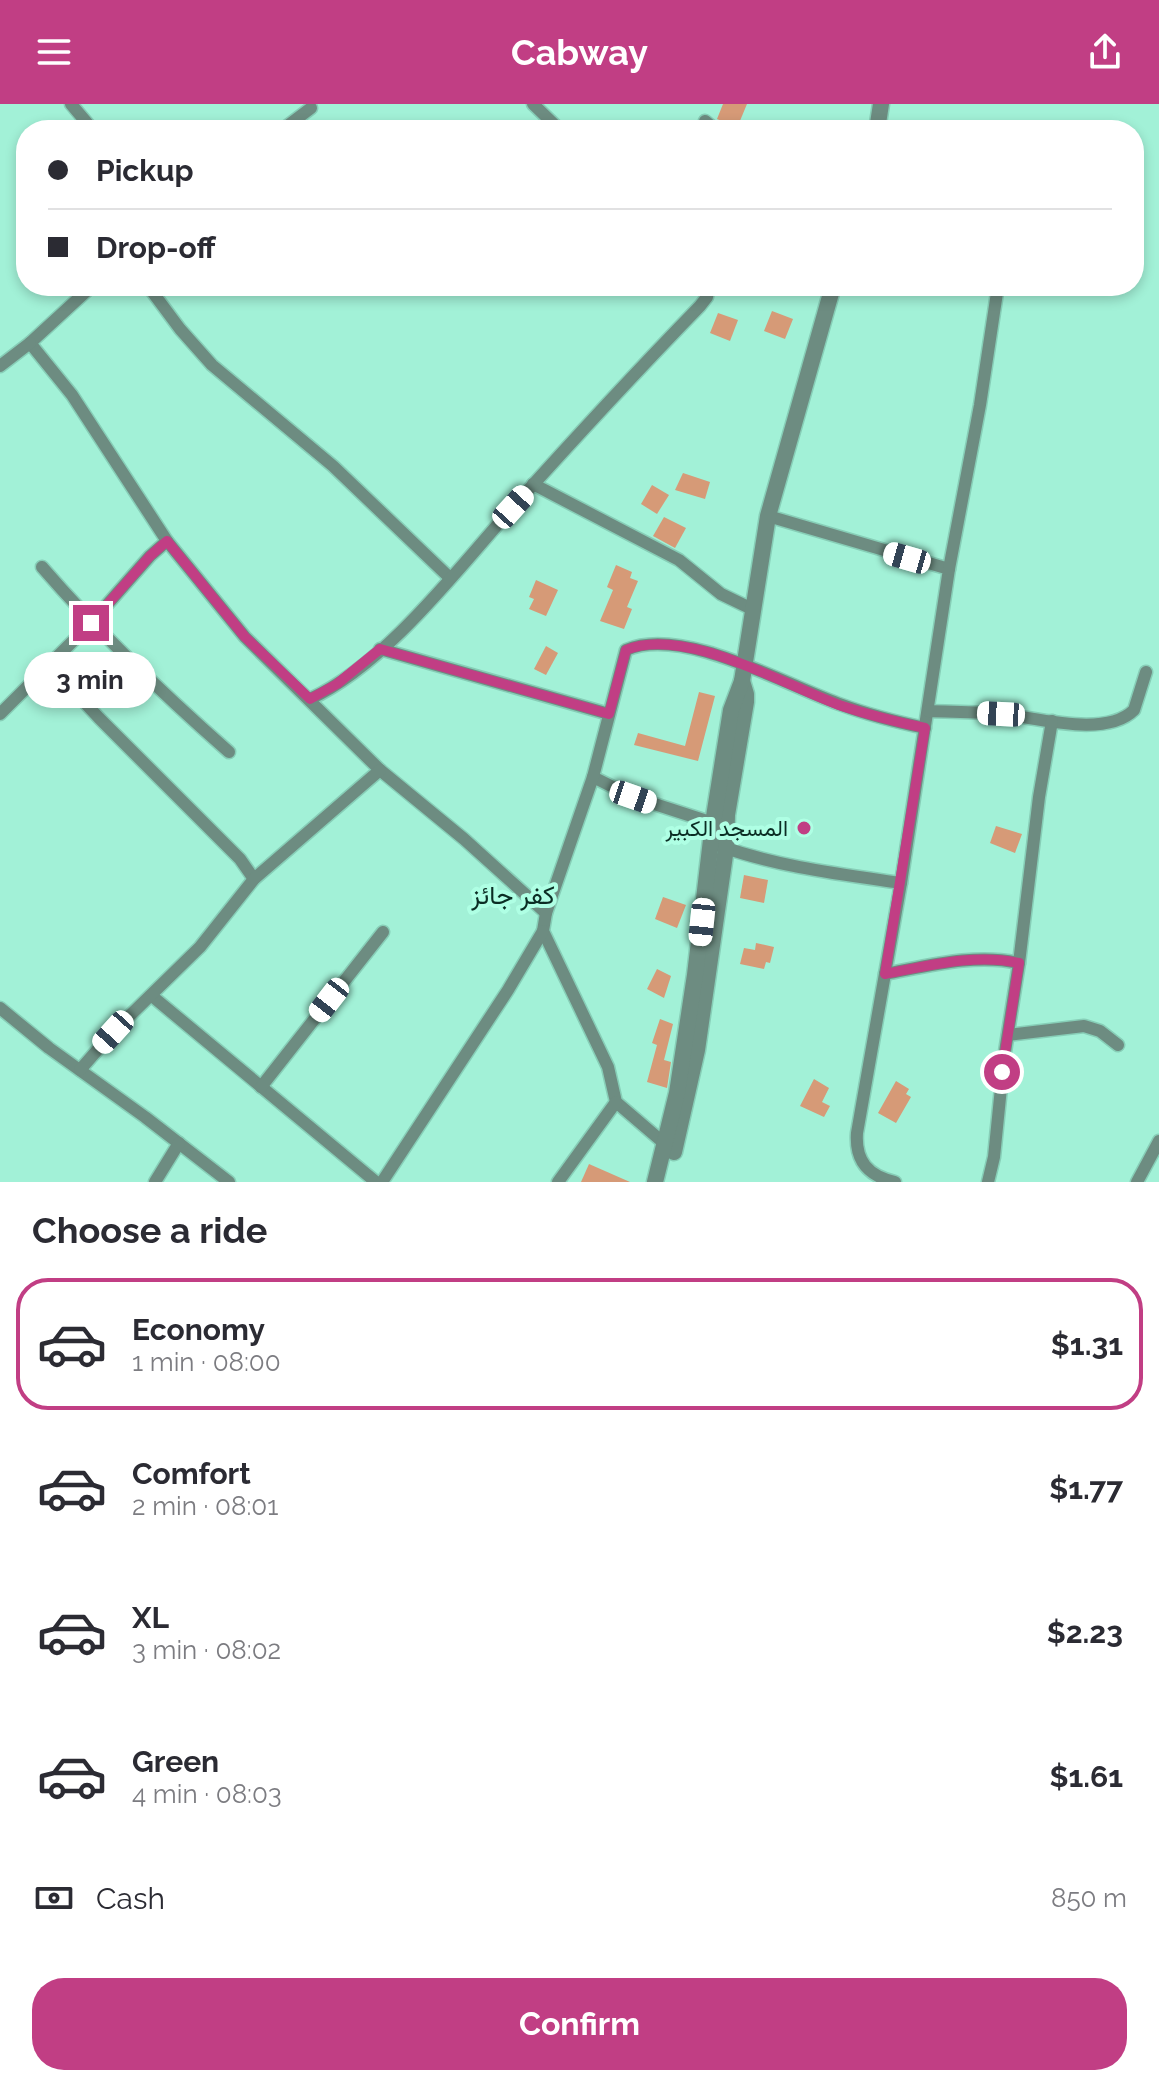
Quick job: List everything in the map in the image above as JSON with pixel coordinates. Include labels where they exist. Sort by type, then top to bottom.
[{"type":"street","points":[[71,104],[85,120]]},
{"type":"street","points":[[533,104],[550,120]]},
{"type":"street","points":[[294,120],[312,105]]},
{"type":"street","points":[[0,366],[81,296]]},
{"type":"street","points":[[155,296],[212,365],[333,466],[450,578]]},
{"type":"street","points":[[310,699],[337,684],[414,618],[707,296]]},
{"type":"street","points":[[665,1182],[682,1124],[697,1050],[718,845],[713,823],[731,710],[743,673],[768,516],[830,296]]},
{"type":"street","points":[[888,1181],[866,1169],[860,1162],[856,1147],[864,1080],[901,883],[949,569],[980,405],[996,296]]},
{"type":"street","points":[[30,343],[72,395],[167,541],[245,637],[380,770],[464,839],[546,913]]},
{"type":"street","points":[[533,484],[679,560],[721,594],[752,609]]},
{"type":"street","points":[[768,516],[949,569]]},
{"type":"street","points":[[0,714],[167,541]]},
{"type":"street","points":[[42,567],[91,623],[159,690],[229,752]]},
{"type":"street","points":[[152,996],[379,1182],[543,931],[546,913],[593,777],[628,649],[677,646],[698,649],[743,673],[925,728]]},
{"type":"street","points":[[380,649],[609,714]]},
{"type":"street","points":[[49,664],[240,859],[254,879]]},
{"type":"street","points":[[928,711],[1001,714],[1087,724],[1120,720],[1134,710],[1146,672]]},
{"type":"street","points":[[655,1182],[665,1144],[718,845],[727,815],[746,702],[743,673]]},
{"type":"street","points":[[988,1182],[994,1157],[1039,797],[1052,721]]},
{"type":"street","points":[[80,1070],[113,1032],[207,939],[254,879],[380,770]]},
{"type":"street","points":[[593,777],[633,797],[713,823]]},
{"type":"street","points":[[718,845],[746,856],[800,869],[901,883]]},
{"type":"street","points":[[543,931],[608,1067],[616,1102],[665,1144]]},
{"type":"street","points":[[261,1087],[383,932]]},
{"type":"street","points":[[885,974],[975,960],[1019,963]]},
{"type":"street","points":[[0,1008],[229,1182]]},
{"type":"street","points":[[1008,1035],[1084,1026],[1100,1031],[1118,1045]]},
{"type":"street","points":[[558,1182],[616,1102]]},
{"type":"street","points":[[1137,1182],[1159,1141]]},
{"type":"street","points":[[155,1182],[179,1143]]},
{"type":"building","points":[[723,104],[747,104],[740,120],[717,119]]},
{"type":"building","points":[[772,311],[793,319],[785,339],[764,331]]},
{"type":"building","points":[[718,313],[738,320],[730,341],[710,333]]},
{"type":"building","points":[[683,473],[710,482],[705,499],[675,490]]},
{"type":"building","points":[[652,485],[669,495],[657,514],[641,504]]},
{"type":"building","points":[[664,517],[686,528],[675,548],[653,536]]},
{"type":"building","points":[[616,565],[632,572],[630,578],[638,581],[627,607],[632,609],[624,629],[600,621],[613,590],[607,587]]},
{"type":"building","points":[[536,580],[558,590],[546,616],[529,609],[534,599],[529,597]]},
{"type":"building","points":[[546,646],[558,653],[546,675],[534,669]]},
{"type":"building","points":[[699,692],[715,696],[698,761],[634,745],[638,733],[685,746]]},
{"type":"building","points":[[996,826],[1022,834],[1015,853],[990,843]]},
{"type":"building","points":[[744,875],[768,880],[764,903],[740,898]]},
{"type":"building","points":[[663,897],[686,905],[677,928],[655,919]]},
{"type":"building","points":[[756,943],[774,947],[770,963],[766,962],[764,969],[740,964],[744,948],[755,950]]},
{"type":"building","points":[[657,969],[671,976],[664,998],[647,989]]},
{"type":"building","points":[[660,1019],[673,1024],[664,1060],[671,1062],[667,1088],[647,1082],[657,1045],[652,1043]]},
{"type":"building","points":[[814,1079],[829,1088],[822,1102],[830,1106],[824,1117],[800,1106]]},
{"type":"building","points":[[896,1081],[909,1089],[906,1094],[911,1097],[896,1123],[878,1113]]},
{"type":"building","points":[[589,1164],[630,1182],[581,1182]]},
{"type":"place","name":"المسجد الكبير","points":[[804,828]]},
{"type":"district","name":"كفر جائز","points":[[513,895]]},
{"type":"route","points":[[91,623],[167,541],[245,637],[310,699],[337,684],[380,649],[609,714],[626,650],[632,647],[677,646],[698,649],[744,665],[876,717],[925,728],[885,974],[975,960],[1019,963],[1002,1072]]}]
